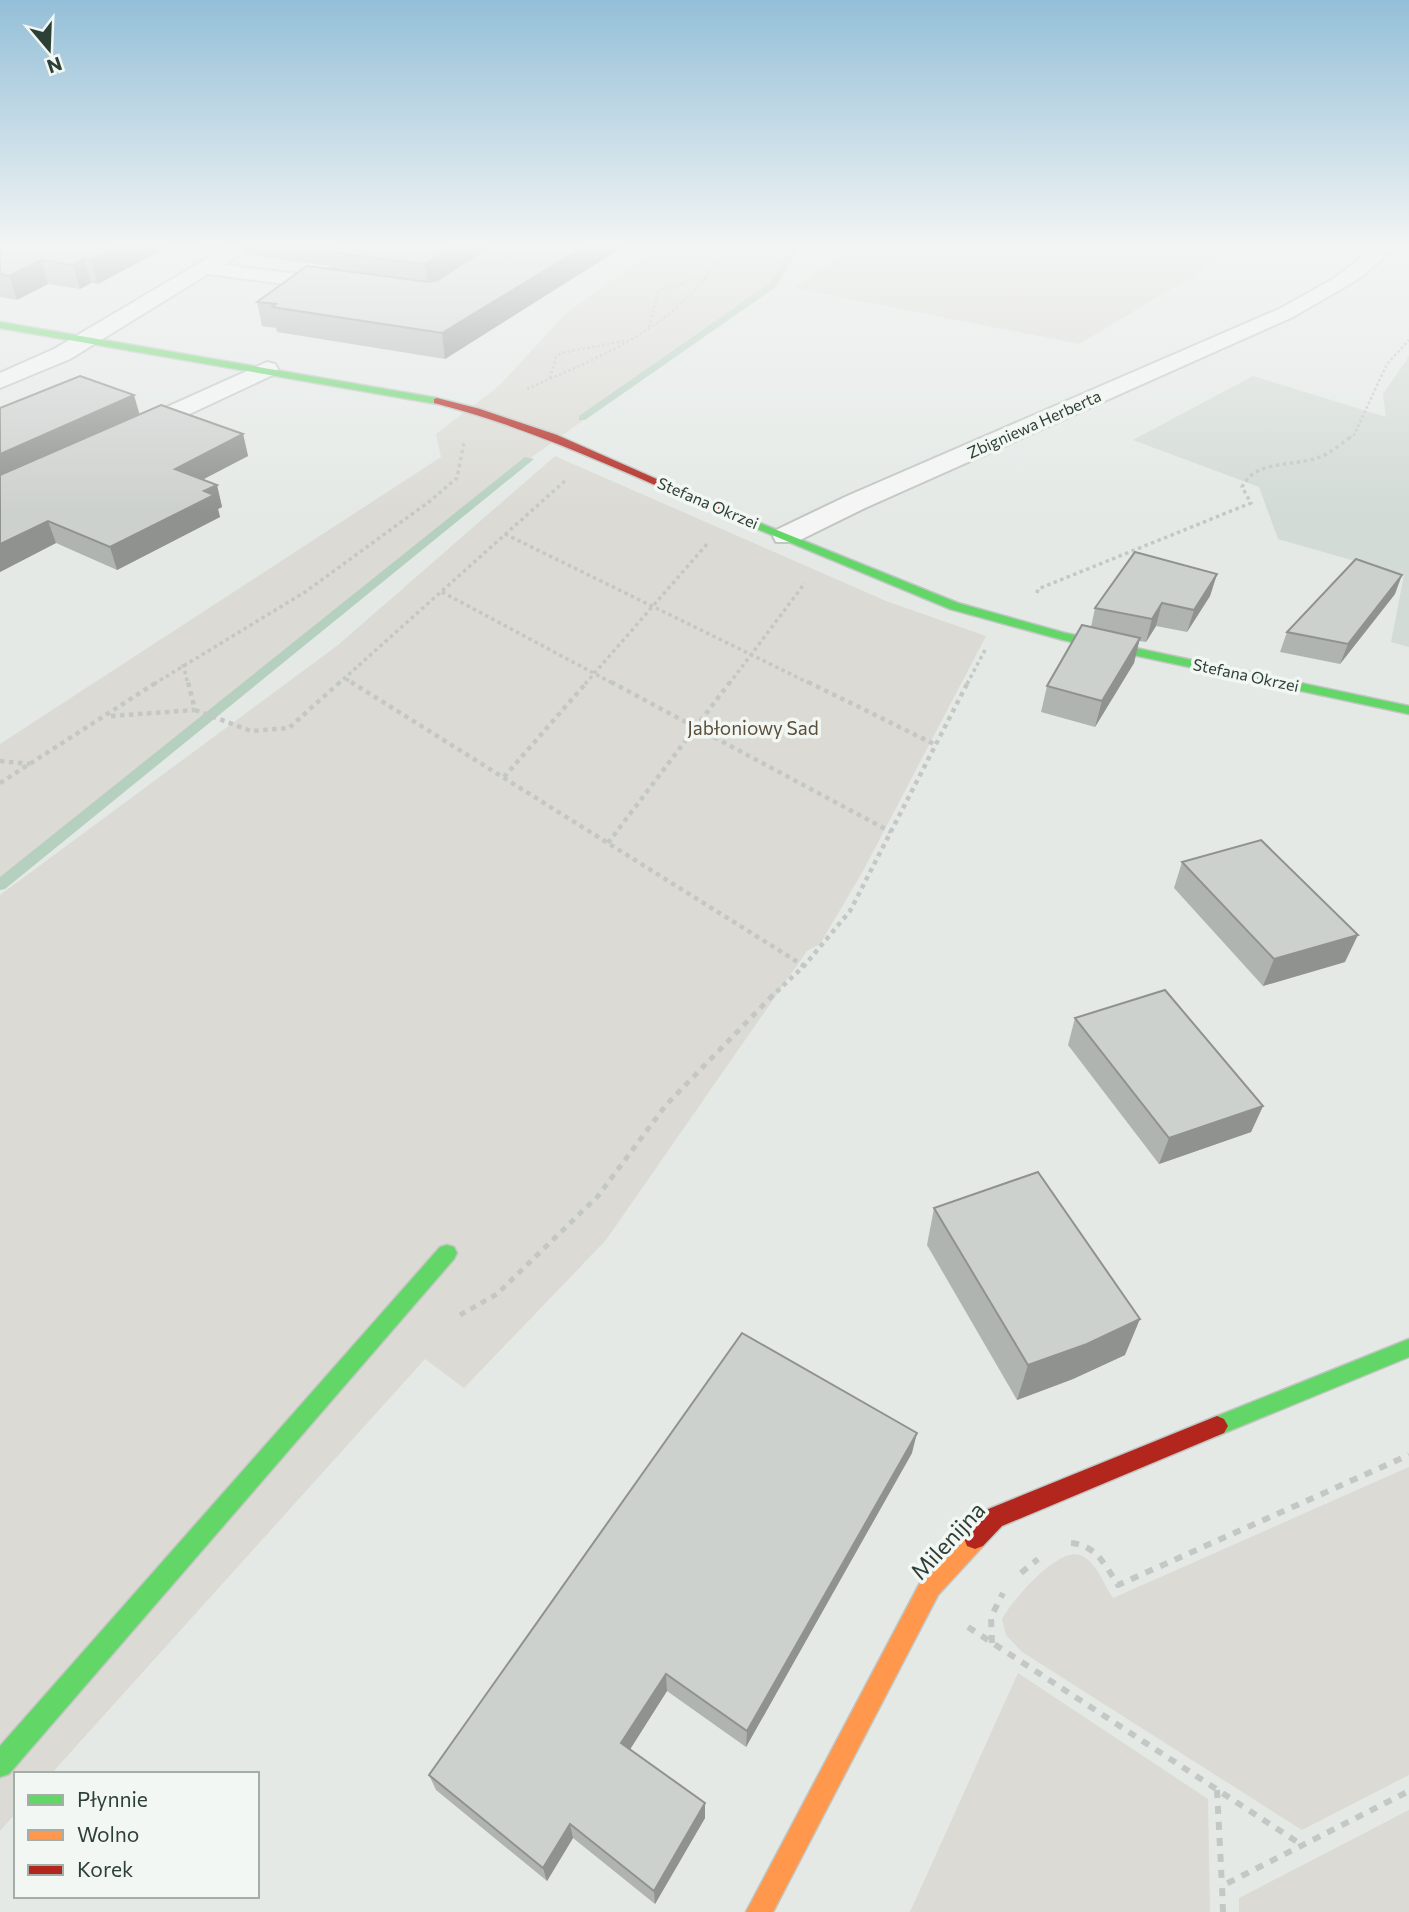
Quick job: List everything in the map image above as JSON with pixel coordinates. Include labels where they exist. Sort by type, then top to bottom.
[{"type":"street","name":"Stefana Okrzei","points":[[56,334],[399,392],[480,411],[566,440],[704,503],[954,606],[1063,636],[1409,710]]},
{"type":"street","points":[[0,381],[32,369],[93,334]]},
{"type":"street","name":"Zbigniewa Herberta","points":[[786,536],[856,502],[1238,334]]},
{"type":"street","points":[[113,440],[267,369]]},
{"type":"street","points":[[0,1765],[447,1253]]},
{"type":"street","name":"Milenijna","points":[[759,1912],[930,1587],[994,1518],[1409,1348]]},
{"type":"path","points":[[0,783],[108,716],[183,664],[305,592],[449,487],[461,466],[468,423],[480,411],[638,334]]},
{"type":"path","points":[[1034,599],[1038,589],[1251,503],[1242,487],[1246,478],[1257,470],[1321,457],[1354,435],[1387,364],[1409,340]]},
{"type":"path","points":[[549,379],[556,357],[561,353],[627,341]]},
{"type":"path","points":[[108,716],[195,710],[251,731],[289,728],[572,475]]},
{"type":"path","points":[[505,534],[936,745]]},
{"type":"path","points":[[503,777],[712,537]]},
{"type":"path","points":[[608,843],[808,579]]},
{"type":"path","points":[[442,592],[891,832]]},
{"type":"path","points":[[449,1321],[497,1294],[598,1196],[675,1096],[729,1037],[804,966],[850,911],[987,648]]},
{"type":"path","points":[[183,664],[195,710]]},
{"type":"path","points":[[346,679],[804,966]]},
{"type":"path","points":[[0,761],[31,764]]},
{"type":"path","points":[[1057,1549],[1069,1543],[1086,1544],[1100,1557],[1118,1585],[1409,1455]]},
{"type":"path","points":[[1018,1576],[1045,1556]]},
{"type":"path","points":[[992,1643],[988,1626],[993,1608],[1009,1583]]},
{"type":"path","points":[[925,1599],[1302,1845]]},
{"type":"path","points":[[1217,1790],[1223,1912]]},
{"type":"path","points":[[1222,1886],[1409,1791]]},
{"type":"shaded area","points":[[1409,356],[1409,647],[1391,642],[1404,575],[1278,539],[1259,487],[1133,440],[1253,376],[1386,417],[1383,394]]},
{"type":"green space","points":[[546,334],[704,334],[529,459],[0,885],[0,744],[441,457],[436,434],[500,385]]},
{"type":"green space","points":[[1029,334],[1095,334],[1079,344]]},
{"type":"green space","name":"Jabłoniowy Sad","points":[[555,456],[886,601],[986,636],[863,871],[820,944],[807,951],[606,1240],[464,1388],[425,1359],[53,1772],[14,1772],[14,1815],[0,1831],[0,895],[338,645]]},
{"type":"green space","points":[[1409,1467],[1409,1775],[1302,1830],[1022,1652],[1006,1635],[1002,1619],[1007,1611],[1036,1577],[1060,1559],[1070,1555],[1086,1558],[1113,1598]]},
{"type":"green space","points":[[1018,1673],[1208,1799],[1210,1912],[910,1912]]},
{"type":"green space","points":[[1409,1810],[1409,1912],[1239,1912],[1239,1898]]},
{"type":"building","points":[[80,376],[134,395],[0,454],[0,408]]},
{"type":"building","points":[[161,405],[243,434],[175,469],[217,485],[204,491],[214,495],[110,547],[48,521],[0,544],[0,475]]},
{"type":"building","points":[[1135,552],[1217,574],[1194,610],[1162,603],[1152,619],[1095,608]]},
{"type":"building","points":[[1356,559],[1402,575],[1348,644],[1287,632]]},
{"type":"building","points":[[1082,625],[1140,638],[1102,701],[1047,686]]},
{"type":"building","points":[[1261,840],[1358,935],[1274,959],[1182,862]]},
{"type":"building","points":[[1165,990],[1263,1106],[1169,1138],[1075,1018]]},
{"type":"building","points":[[1038,1172],[1140,1319],[1087,1344],[1028,1365],[934,1208]]},
{"type":"building","points":[[742,1333],[917,1433],[747,1731],[666,1674],[621,1743],[705,1803],[654,1891],[570,1824],[543,1868],[429,1775]]},
{"type":"waterway","points":[[582,418],[702,334]]},
{"type":"waterway","points":[[0,885],[529,459]]},
{"type":"traffic: fast","points":[[53,334],[437,401]]},
{"type":"traffic: fast","points":[[740,518],[954,606],[1063,636],[1409,710]]},
{"type":"traffic: fast","points":[[0,1765],[447,1253]]},
{"type":"traffic: fast","points":[[1217,1426],[1409,1348]]},
{"type":"traffic: slow","points":[[759,1912],[930,1587],[975,1538]]},
{"type":"traffic: jam","points":[[437,401],[477,411],[553,437],[740,518]]},
{"type":"traffic: jam","points":[[975,1538],[994,1518],[1217,1426]]}]
